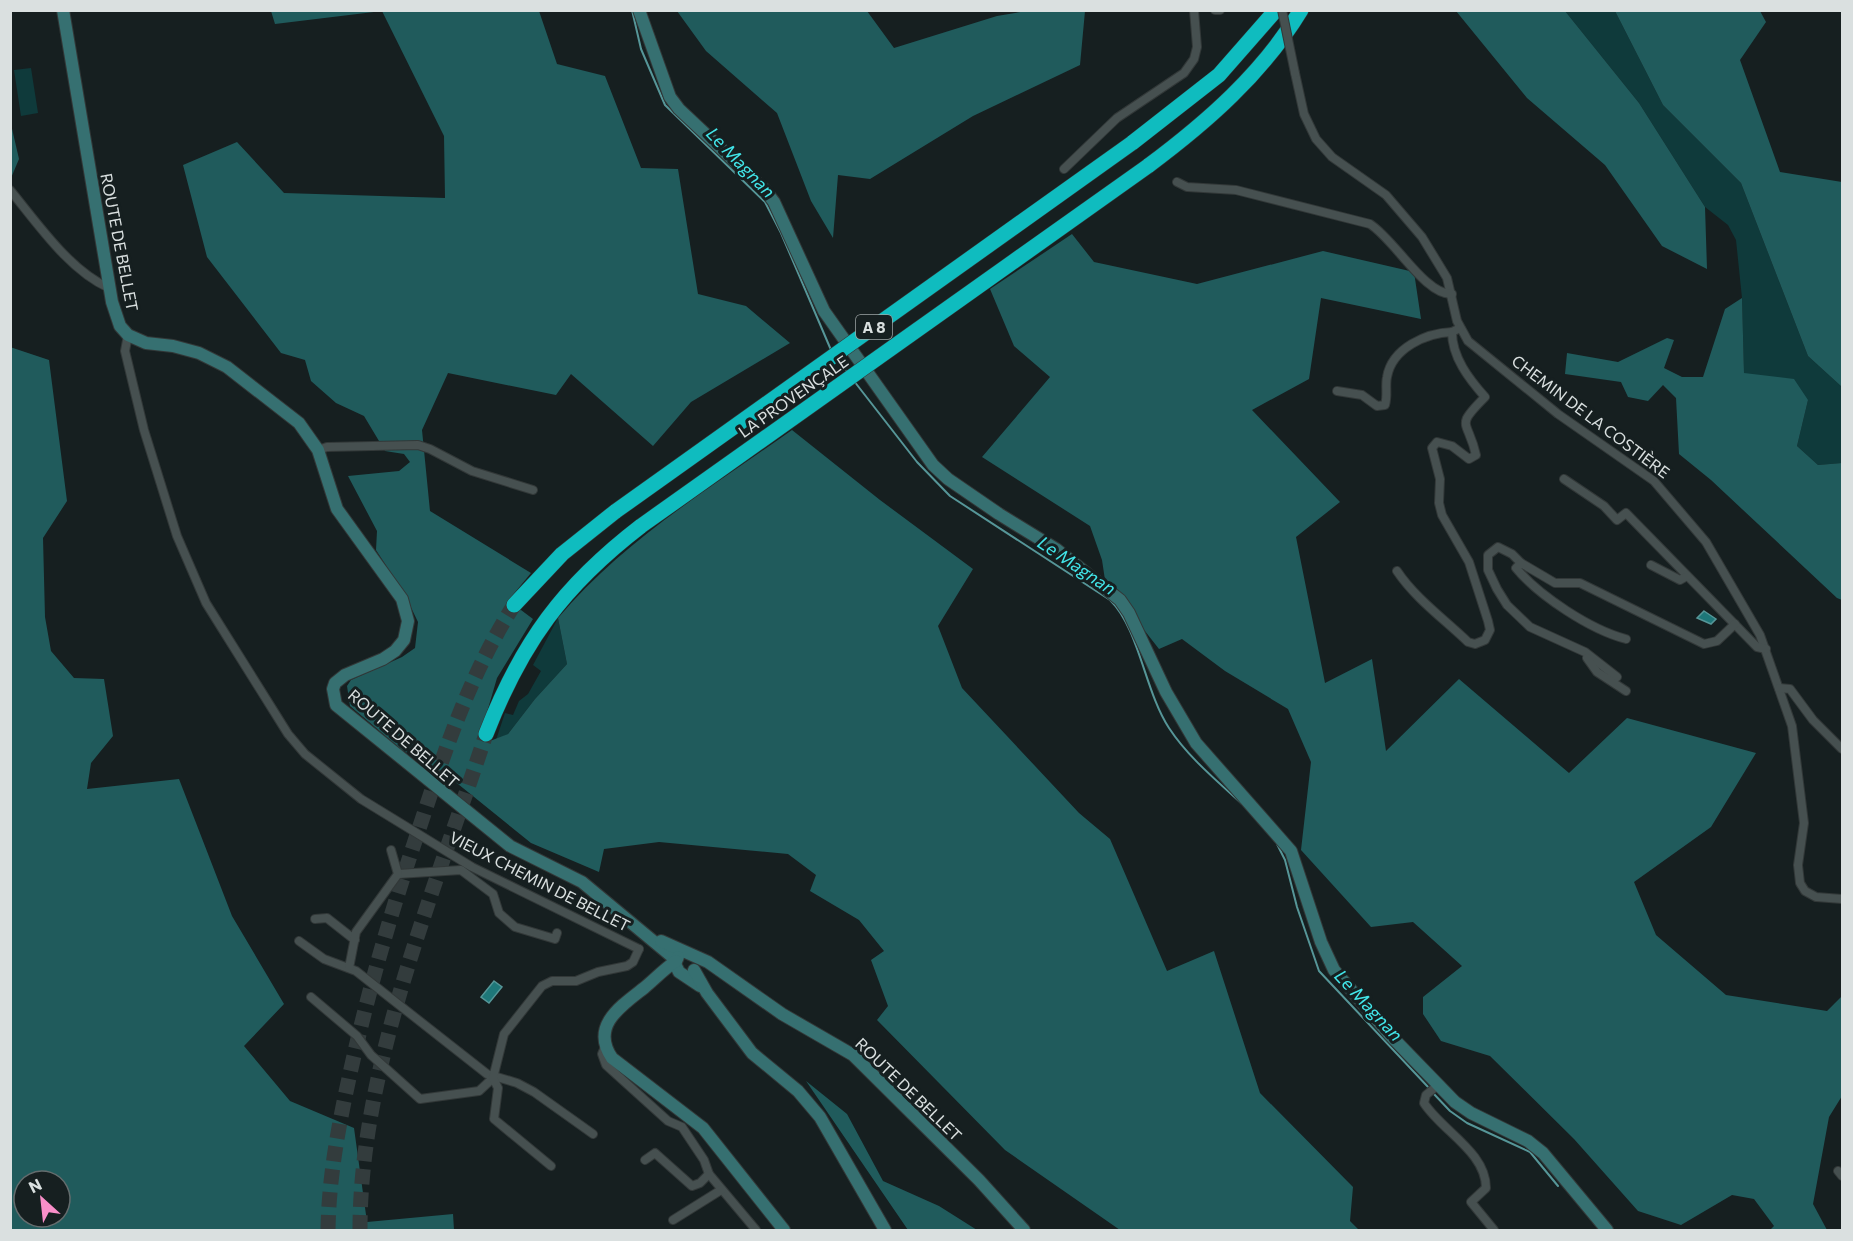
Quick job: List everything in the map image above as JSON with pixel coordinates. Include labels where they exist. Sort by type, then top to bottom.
[{"type":"highway","name":"LA PROVENÇALE","points":[[514,605],[562,554],[616,511],[1132,143],[1219,75],[1276,10]]},
{"type":"highway","name":"LA PROVENÇALE","points":[[486,734],[524,650],[555,607],[586,572],[641,526],[1148,166],[1203,123],[1256,72],[1301,10]]},
{"type":"street","name":"ROUTE DE BELLET","points":[[63,10],[115,314],[128,335],[146,343],[172,346],[199,353],[227,367],[299,423],[318,450],[337,509],[402,599],[408,621],[406,635],[395,651],[383,659],[345,675],[335,683],[333,695],[336,705],[510,846],[571,874],[642,932]]},
{"type":"street","points":[[639,10],[670,97],[679,109],[765,190],[774,202],[824,311],[916,443],[948,479],[1056,549],[1120,600],[1166,692],[1196,743],[1291,850],[1321,942],[1334,970],[1436,1086],[1463,1108],[1528,1141],[1543,1154],[1607,1230]]},
{"type":"street","points":[[1064,169],[1117,118],[1184,73],[1194,59],[1197,47],[1194,10]]},
{"type":"street","points":[[1215,10],[1220,10]]},
{"type":"street","name":"CHEMIN DE LA COSTIÈRE","points":[[1282,10],[1304,114],[1316,139],[1332,158],[1397,206],[1438,261],[1452,294],[1456,330],[1558,414],[1665,490],[1706,542],[1751,618],[1766,649],[1794,733],[1804,829],[1798,879],[1811,895],[1827,899],[1842,899]]},
{"type":"street","points":[[1177,182],[1187,187],[1236,190],[1370,224],[1383,232],[1431,286],[1443,294],[1452,294]]},
{"type":"street","points":[[10,190],[34,217],[49,240],[95,281],[109,288]]},
{"type":"street","points":[[1337,392],[1362,395],[1377,406],[1385,405],[1387,377],[1392,363],[1420,339],[1456,330],[1454,346],[1461,365],[1485,397],[1466,416],[1464,422],[1476,455],[1469,459],[1443,442],[1437,442],[1432,448],[1440,479],[1442,515],[1469,562],[1490,630],[1485,640],[1475,644],[1468,642],[1429,603],[1409,589],[1397,571]]},
{"type":"street","name":"VIEUX CHEMIN DE BELLET","points":[[128,335],[125,351],[144,430],[177,537],[206,603],[288,734],[306,754],[361,799],[452,855],[639,949]]},
{"type":"street","points":[[318,450],[327,447],[418,445],[472,471],[533,490]]},
{"type":"street","points":[[1564,479],[1604,506],[1617,520],[1626,513],[1759,648],[1766,649]]},
{"type":"street","points":[[1617,677],[1585,652],[1530,627],[1507,605],[1488,570],[1488,555],[1498,547],[1555,583],[1580,583],[1696,642],[1704,644],[1717,641],[1735,624]]},
{"type":"street","points":[[1521,563],[1516,568],[1523,577],[1560,605],[1612,636],[1626,639]]},
{"type":"street","points":[[1651,565],[1680,580],[1687,576]]},
{"type":"street","points":[[1585,652],[1597,672],[1626,691]]},
{"type":"street","points":[[1779,687],[1790,689],[1813,720],[1842,749]]},
{"type":"street","points":[[391,850],[398,874]]},
{"type":"street","points":[[398,874],[461,870],[493,894],[499,913],[515,927],[555,939],[557,933]]},
{"type":"street","points":[[349,968],[359,927],[398,874]]},
{"type":"street","points":[[315,919],[327,918],[355,940]]},
{"type":"street","points":[[642,932],[657,946],[685,965]]},
{"type":"street","points":[[642,932],[685,965],[752,1053],[809,1103],[830,1132],[885,1230]]},
{"type":"street","points":[[299,941],[324,959],[349,968],[493,1078],[498,1088],[494,1119],[497,1124],[551,1166]]},
{"type":"street","points":[[311,997],[357,1036],[371,1055],[420,1099],[479,1091],[493,1078],[504,1034],[542,986],[552,981],[576,981],[634,964],[639,949],[657,946]]},
{"type":"street","points":[[657,946],[663,958],[662,970]]},
{"type":"street","name":"ROUTE DE BELLET","points":[[685,965],[708,962],[782,1014],[853,1055],[979,1180],[1024,1230]]},
{"type":"street","points":[[685,965],[662,970],[611,1015],[605,1029],[606,1047],[612,1058],[704,1128],[784,1230]]},
{"type":"street","points":[[645,987],[685,965]]},
{"type":"street","points":[[606,1047],[602,1054],[606,1065],[669,1121],[682,1127],[704,1160],[708,1174],[756,1230]]},
{"type":"street","points":[[493,1078],[504,1079],[534,1092],[593,1134]]},
{"type":"street","points":[[1436,1086],[1426,1095],[1424,1103],[1479,1162],[1486,1179],[1486,1188],[1472,1202],[1494,1230]]},
{"type":"street","points":[[645,1160],[655,1153],[692,1186],[700,1183],[708,1174]]},
{"type":"street","points":[[673,1220],[721,1190]]},
{"type":"shaded area","points":[[271,11],[382,11],[275,24]]},
{"type":"shaded area","points":[[382,11],[539,11],[557,64],[605,76],[641,168],[678,169],[698,294],[746,306],[790,343],[691,402],[653,446],[571,374],[556,395],[448,373],[422,430],[430,511],[531,573],[507,602],[515,611],[521,610],[533,619],[497,678],[480,736],[490,741],[508,734],[535,699],[567,664],[558,618],[583,590],[610,564],[669,517],[792,430],[880,500],[973,569],[938,626],[962,688],[1079,813],[1110,839],[1167,971],[1214,951],[1260,1093],[1353,1187],[1350,1221],[1359,1230],[1120,1230],[1005,1150],[877,1020],[888,1006],[871,960],[884,951],[859,920],[810,891],[816,875],[788,854],[659,842],[604,849],[599,872],[531,843],[458,784],[401,749],[350,706],[347,686],[351,680],[402,657],[415,648],[418,622],[405,595],[376,550],[377,531],[348,476],[399,471],[410,462],[404,454],[385,451],[364,416],[336,403],[311,381],[305,360],[281,353],[207,257],[183,165],[237,142],[284,193],[445,198],[444,136]]},
{"type":"shaded area","points":[[677,11],[867,11],[894,48],[997,16],[1026,11],[1085,11],[1080,65],[973,116],[870,179],[838,175],[833,238],[811,201],[777,113],[706,51]]},
{"type":"shaded area","points":[[1456,11],[1565,11],[1639,103],[1705,207],[1707,269],[1662,246],[1605,165],[1527,98]]},
{"type":"shaded area","points":[[1565,11],[1615,11],[1663,105],[1741,183],[1808,356],[1842,387],[1842,463],[1818,465],[1797,446],[1808,400],[1744,374],[1742,298],[1736,240],[1728,225],[1705,207],[1639,103]]},
{"type":"shaded area","points":[[1615,11],[1760,11],[1766,22],[1740,60],[1780,172],[1842,182],[1842,387],[1808,356],[1741,183],[1663,105]]},
{"type":"shaded area","points":[[31,68],[38,113],[21,116],[14,70]]},
{"type":"shaded area","points":[[10,120],[19,159],[11,178],[10,178]]},
{"type":"shaded area","points":[[1072,234],[1094,262],[1197,284],[1323,251],[1414,272],[1421,319],[1321,298],[1309,379],[1252,410],[1340,502],[1296,537],[1325,683],[1372,659],[1386,751],[1459,679],[1569,773],[1627,718],[1756,753],[1711,827],[1634,882],[1656,935],[1726,995],[1827,1011],[1842,996],[1842,1096],[1829,1117],[1813,1204],[1827,1230],[1770,1230],[1774,1226],[1754,1199],[1732,1195],[1681,1225],[1638,1211],[1574,1139],[1490,1056],[1441,1041],[1423,1014],[1423,997],[1462,966],[1413,922],[1371,927],[1301,850],[1311,762],[1288,709],[1225,671],[1182,639],[1159,649],[1105,580],[1102,560],[1090,526],[982,457],[1050,377],[1014,346],[990,289]]},
{"type":"shaded area","points":[[1742,298],[1744,373],[1794,379],[1808,400],[1797,446],[1818,465],[1842,463],[1842,600],[1837,598],[1711,480],[1679,454],[1676,398],[1663,385],[1648,401],[1628,397],[1621,382],[1565,374],[1567,353],[1618,362],[1667,338],[1674,340],[1664,368],[1682,377],[1703,377],[1725,309]]},
{"type":"shaded area","points":[[10,347],[49,360],[67,501],[43,538],[45,617],[51,651],[74,678],[104,679],[113,736],[91,763],[87,789],[179,779],[232,916],[284,1004],[244,1046],[290,1101],[354,1128],[367,1222],[453,1214],[454,1230],[11,1230]]},
{"type":"shaded area","points":[[1704,611],[1716,619],[1711,624],[1697,618]]},
{"type":"shaded area","points":[[558,618],[567,664],[535,699],[508,734],[496,740],[505,713],[513,715],[519,701],[528,694],[541,671],[533,665]]},
{"type":"shaded area","points":[[494,981],[502,987],[489,1003],[481,997]]},
{"type":"shaded area","points":[[806,1081],[847,1114],[883,1181],[939,1206],[977,1230],[908,1230]]},
{"type":"waterway","name":"Le Magnan","points":[[632,10],[641,49],[665,105],[765,202],[781,233],[831,350]]},
{"type":"waterway","name":"Le Magnan","points":[[838,359],[847,372]]},
{"type":"waterway","name":"Le Magnan","points":[[854,381],[917,462],[950,496],[1110,600],[1128,627],[1154,697],[1169,728],[1212,777],[1242,804]]},
{"type":"waterway","name":"Le Magnan","points":[[1277,844],[1285,860],[1297,907],[1319,971],[1429,1088]]},
{"type":"waterway","name":"Le Magnan","points":[[1432,1092],[1450,1111],[1467,1123],[1530,1152],[1558,1186]]},
{"type":"tunnel","points":[[328,1230],[331,1184],[341,1115],[375,971],[405,872],[456,723],[482,663],[514,605]]},
{"type":"tunnel","points":[[360,1230],[363,1168],[386,1043],[424,917],[486,734]]}]
